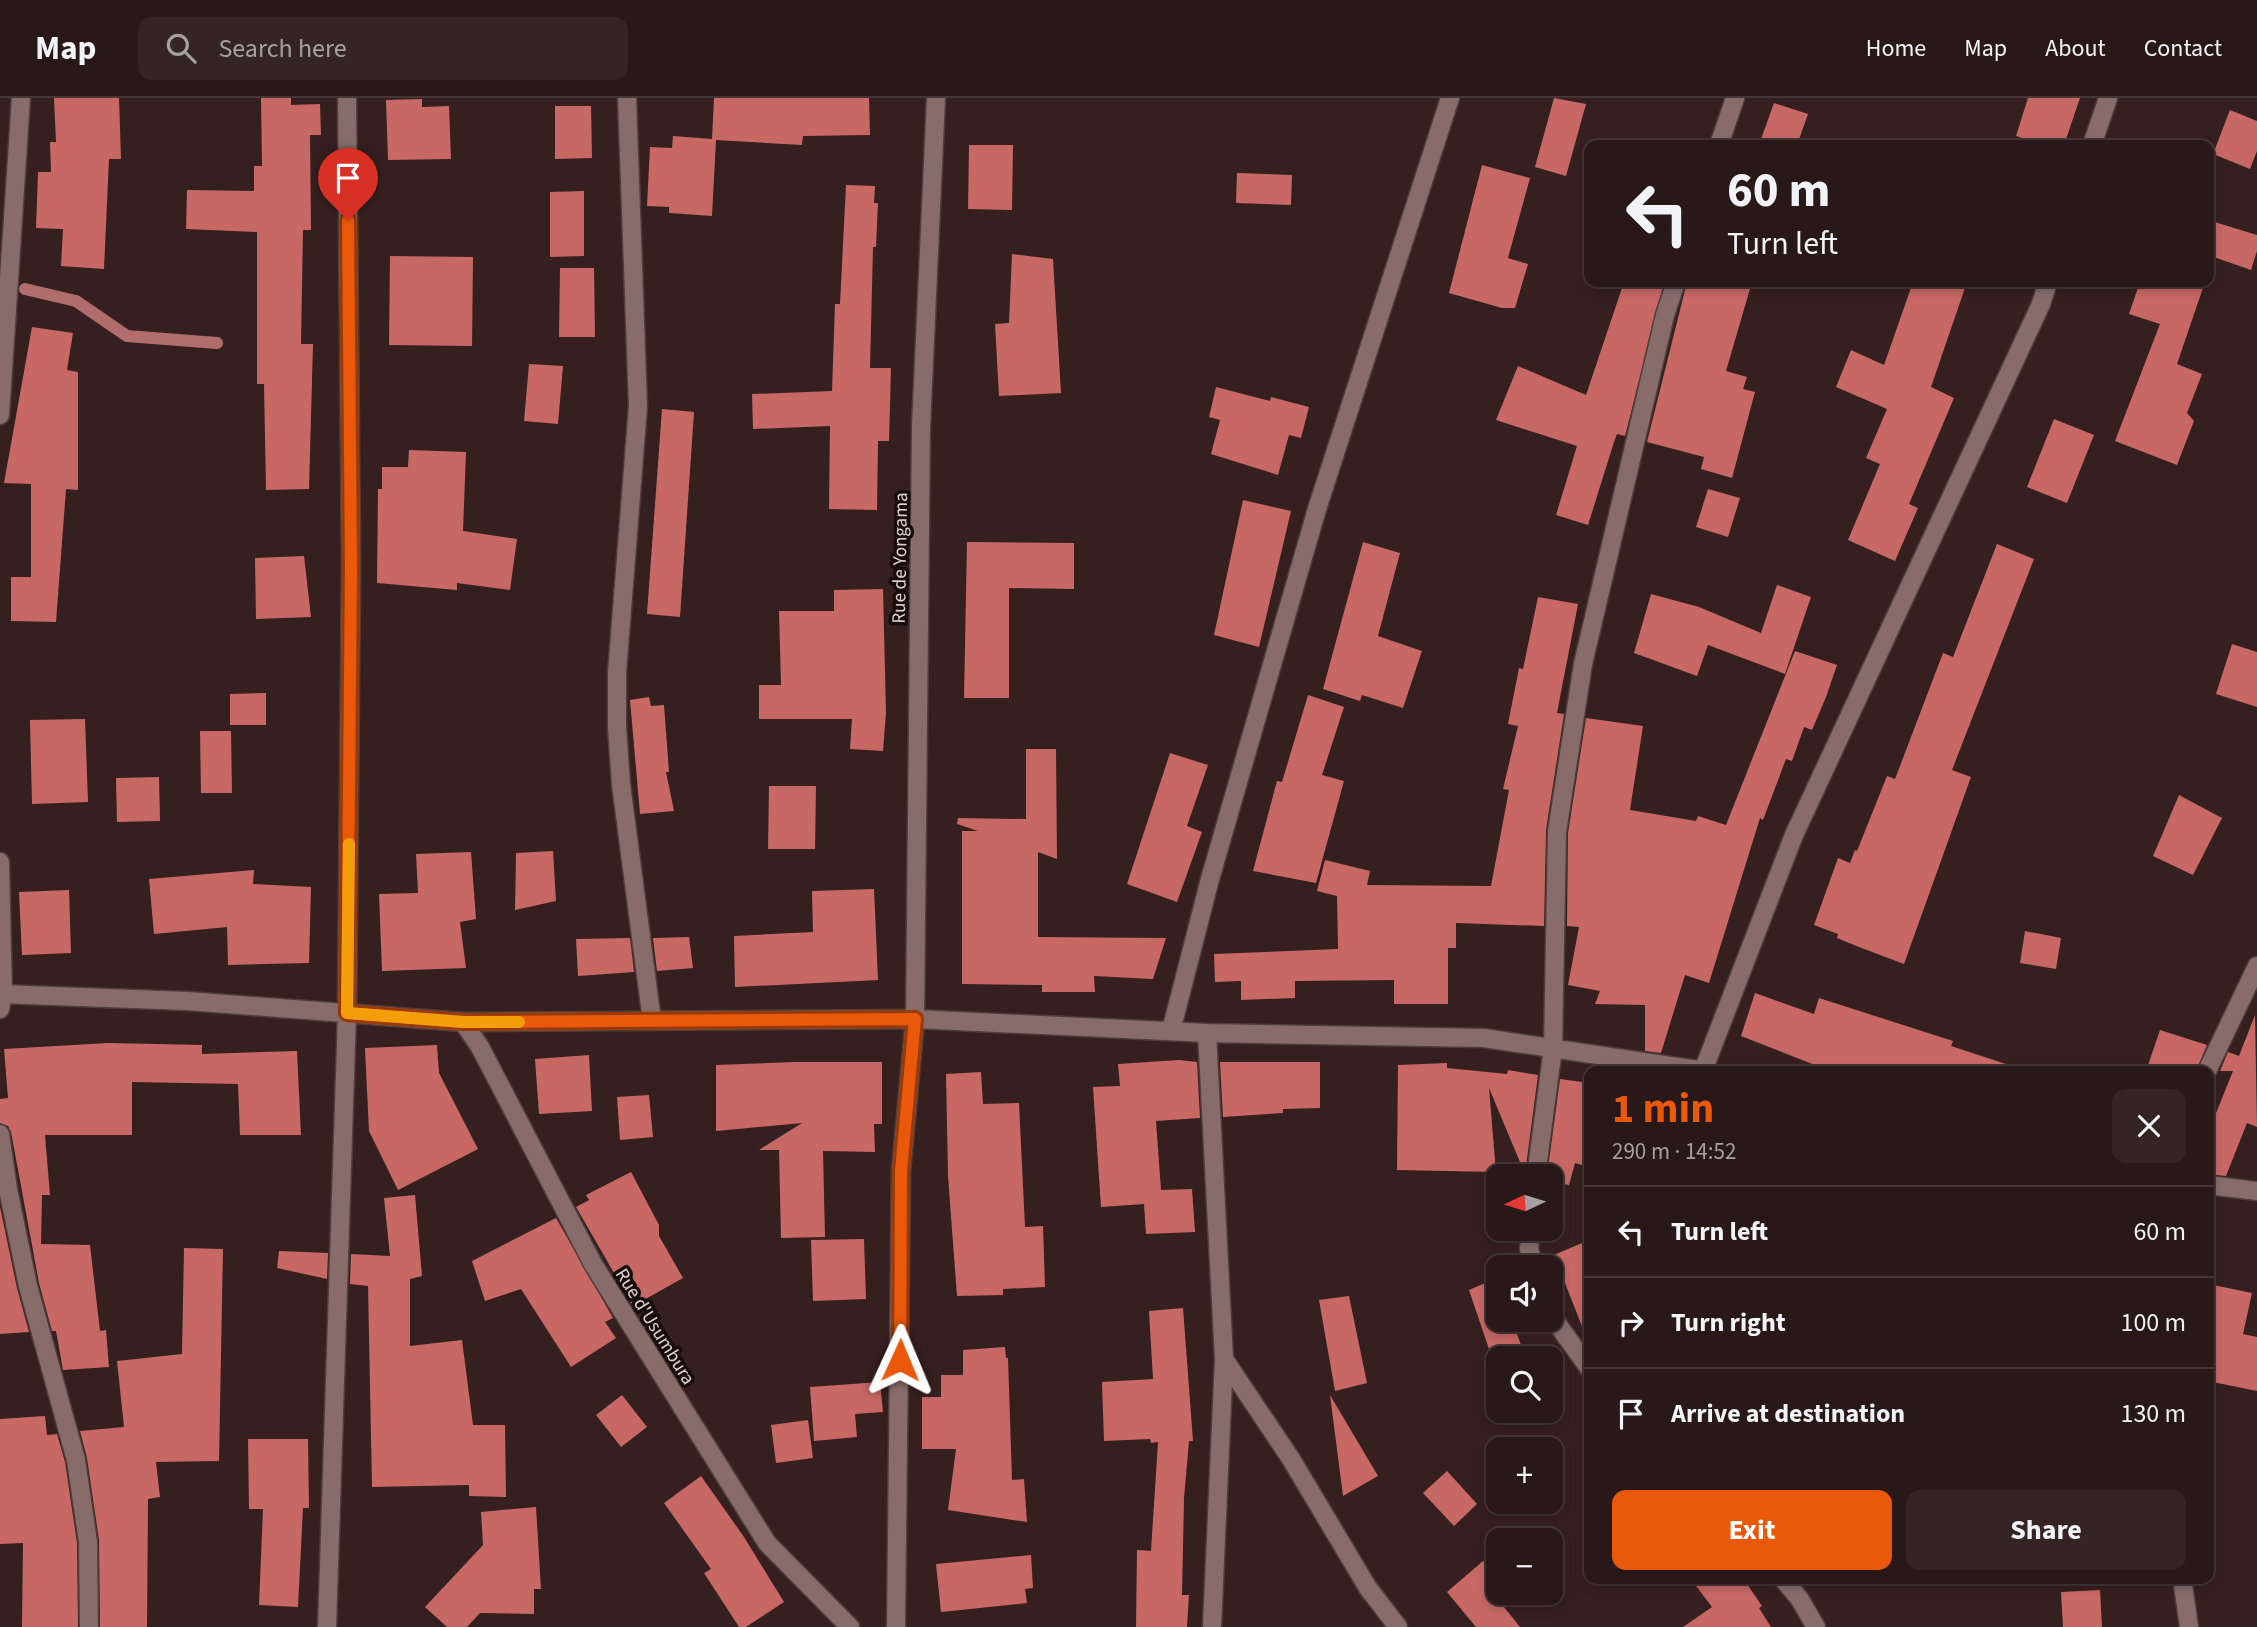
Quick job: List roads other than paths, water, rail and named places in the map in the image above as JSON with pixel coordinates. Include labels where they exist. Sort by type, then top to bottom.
[{"type":"street","points":[[0,415],[21,98]]},
{"type":"street","points":[[327,1627],[347,1013],[351,566],[347,98]]},
{"type":"street","points":[[626,98],[638,406],[617,673],[617,727],[621,784],[652,1021]]},
{"type":"street","name":"Rue de Yongama","points":[[896,1627],[901,1171],[915,1019],[921,427],[936,98]]},
{"type":"street","points":[[1171,1031],[1210,879],[1317,509],[1450,98]]},
{"type":"street","points":[[1721,140],[1735,98]]},
{"type":"street","points":[[2094,140],[2108,98]]},
{"type":"street","points":[[1538,1164],[1553,1048],[1557,832],[1581,677],[1673,287]]},
{"type":"street","points":[[1705,1066],[1794,835],[2041,304],[2046,287]]},
{"type":"street","points":[[0,862],[1,999],[187,1001],[463,1022],[915,1019],[1207,1033],[1510,1039],[1670,1066]]},
{"type":"street","points":[[2209,1066],[2257,966]]},
{"type":"street","name":"Rue d'Usumbura","points":[[463,1022],[480,1047],[593,1264],[767,1543],[850,1627]]},
{"type":"street","points":[[1207,1033],[1224,1359],[1212,1627]]},
{"type":"street","points":[[0,1134],[28,1286],[76,1460],[88,1542],[89,1627]]},
{"type":"street","points":[[2214,1186],[2257,1191]]},
{"type":"street","points":[[1563,1332],[1584,1361]]},
{"type":"street","points":[[1224,1359],[1291,1459],[1368,1588],[1398,1627]]},
{"type":"street","points":[[1787,1584],[1816,1627]]},
{"type":"street","points":[[2183,1584],[2189,1627]]},
{"type":"waterway","points":[[25,289],[76,301],[127,336],[217,343]]}]
